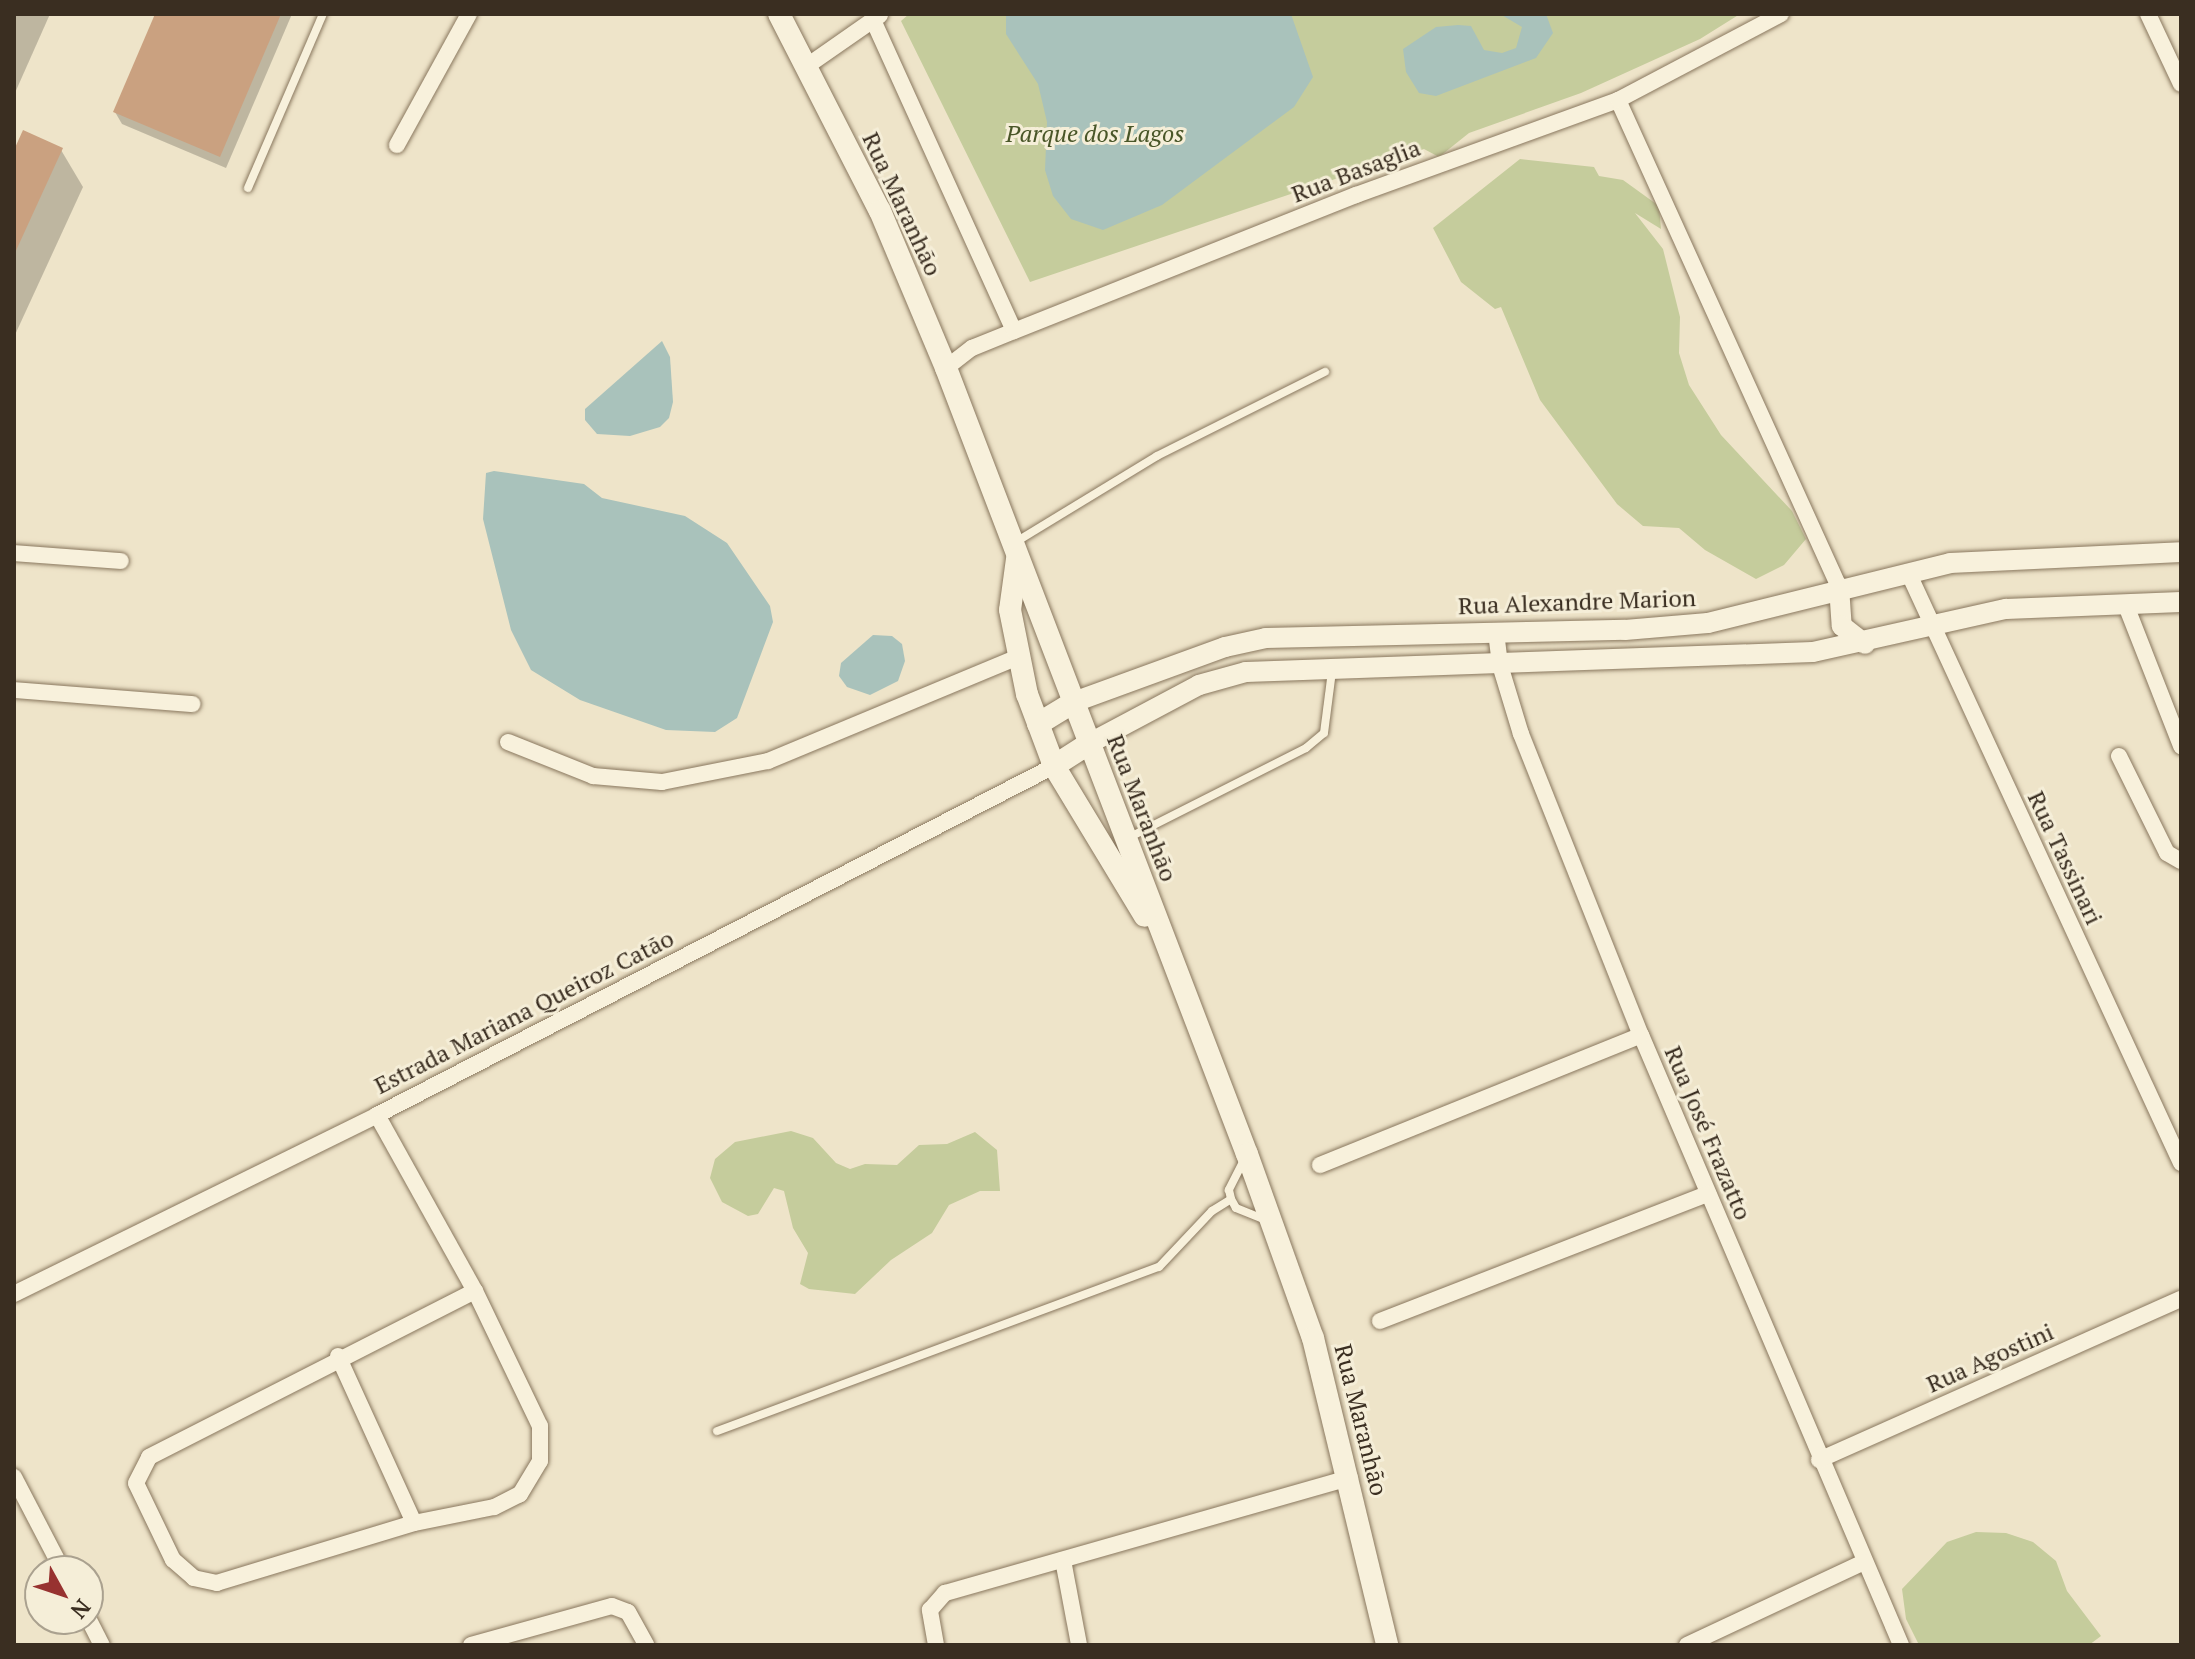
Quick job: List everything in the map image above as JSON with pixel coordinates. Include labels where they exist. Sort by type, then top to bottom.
[{"type":"main road","name":"Rua Maranhão","points":[[779,14],[880,211],[946,368],[1273,1223],[1313,1338],[1350,1478],[1387,1645]]},
{"type":"main road","points":[[1016,549],[1010,610],[1038,724],[1054,766],[1172,957]]},
{"type":"main road","points":[[1038,724],[1074,702]]},
{"type":"main road","points":[[1054,766],[1090,743]]},
{"type":"street","points":[[397,145],[469,14]]},
{"type":"street","name":"Rua Basaglia","points":[[946,368],[972,348],[1014,331],[1356,195],[1618,100],[1781,14]]},
{"type":"street","points":[[2148,14],[2181,84]]},
{"type":"street","points":[[807,66],[877,17],[1014,331]]},
{"type":"street","points":[[1618,100],[1839,587],[1842,626],[1865,644]]},
{"type":"street","name":"Rua Alexandre Marion","points":[[1074,702],[1225,647],[1266,638],[1708,623],[1769,611],[1839,587],[1950,563],[2181,552]]},
{"type":"street","points":[[14,553],[121,561]]},
{"type":"street","name":"Rua Tassinari","points":[[1908,572],[1930,628],[2181,1163]]},
{"type":"street","points":[[1090,743],[1199,685],[1246,672],[1752,656],[1865,644],[2006,609],[2181,602]]},
{"type":"street","points":[[2125,603],[2181,746]]},
{"type":"street","name":"Rua José Frazatto","points":[[1496,632],[1500,665],[1521,734],[1641,1035],[1819,1460],[1901,1645]]},
{"type":"street","points":[[508,742],[593,776],[662,782],[768,761],[1020,656]]},
{"type":"street","points":[[14,690],[192,704]]},
{"type":"street","points":[[2119,756],[2167,853],[2181,861]]},
{"type":"street","name":"Estrada Mariana Queiroz Catão","points":[[14,1294],[377,1115],[1054,766]]},
{"type":"street","points":[[1320,1165],[1641,1035]]},
{"type":"street","points":[[377,1115],[475,1291],[540,1426],[540,1461],[520,1494],[494,1507],[414,1523],[217,1583],[194,1578],[173,1560],[136,1483],[149,1457],[338,1356],[475,1291]]},
{"type":"street","points":[[1380,1321],[1708,1194]]},
{"type":"street","name":"Rua Agostini","points":[[1819,1460],[2181,1299]]},
{"type":"street","points":[[338,1356],[414,1523]]},
{"type":"street","points":[[14,1477],[55,1555]]},
{"type":"street","points":[[936,1645],[930,1610],[945,1593],[1350,1478]]},
{"type":"street","points":[[1063,1560],[1079,1645]]},
{"type":"street","points":[[1687,1645],[1864,1562]]},
{"type":"street","points":[[471,1645],[612,1606],[628,1612],[646,1645]]},
{"type":"lane","points":[[248,188],[323,14]]},
{"type":"lane","points":[[1016,549],[1157,456],[1325,372]]},
{"type":"lane","points":[[1126,839],[1306,748],[1324,733],[1333,696],[1332,670]]},
{"type":"lane","points":[[1247,1154],[1229,1190],[1231,1199],[1244,1212],[1273,1223]]},
{"type":"lane","points":[[717,1431],[1159,1267],[1212,1211],[1231,1199]]},
{"type":"green space","name":"Parque dos Lagos","points":[[909,14],[1740,14],[1700,39],[1581,93],[1469,133],[1439,157],[1424,149],[1030,282],[901,21]]},
{"type":"green space","points":[[1520,159],[1594,167],[1599,176],[1623,180],[1659,206],[1661,229],[1635,213],[1663,249],[1680,317],[1679,353],[1689,385],[1721,435],[1792,511],[1806,539],[1784,565],[1756,579],[1705,550],[1679,528],[1643,526],[1617,504],[1540,400],[1501,307],[1495,309],[1461,282],[1433,228]]},
{"type":"green space","points":[[791,1131],[813,1138],[836,1163],[850,1169],[865,1164],[897,1165],[919,1145],[947,1144],[975,1132],[997,1150],[1000,1191],[980,1191],[949,1205],[932,1233],[891,1260],[855,1294],[809,1289],[800,1284],[808,1253],[793,1228],[784,1191],[774,1188],[758,1214],[748,1216],[722,1202],[710,1178],[715,1159],[735,1142]]},
{"type":"green space","points":[[1976,1532],[2006,1533],[2033,1542],[2056,1561],[2067,1591],[2101,1636],[2089,1645],[1919,1645],[1906,1619],[1902,1589],[1947,1542]]},
{"type":"water","points":[[1006,14],[1291,14],[1313,77],[1294,107],[1162,205],[1103,230],[1071,219],[1053,196],[1045,170],[1047,122],[1038,84],[1006,34]]},
{"type":"water","points":[[1500,14],[1546,14],[1553,33],[1536,58],[1436,96],[1419,93],[1406,72],[1403,49],[1436,27],[1458,25],[1471,26],[1484,50],[1502,53],[1516,48],[1522,27]]},
{"type":"water","points":[[662,341],[670,357],[673,402],[669,418],[660,427],[630,436],[597,434],[585,420],[585,409]]},
{"type":"water","points":[[494,471],[584,484],[602,498],[685,516],[727,543],[770,606],[773,622],[737,718],[715,732],[666,730],[580,700],[531,670],[511,630],[483,519],[486,473]]},
{"type":"water","points":[[873,635],[892,636],[902,644],[905,661],[898,681],[870,695],[847,687],[839,676],[841,663]]},
{"type":"building","points":[[155,14],[281,14],[220,157],[113,112]]},
{"type":"building","points":[[23,130],[63,148],[14,255],[14,150]]}]
